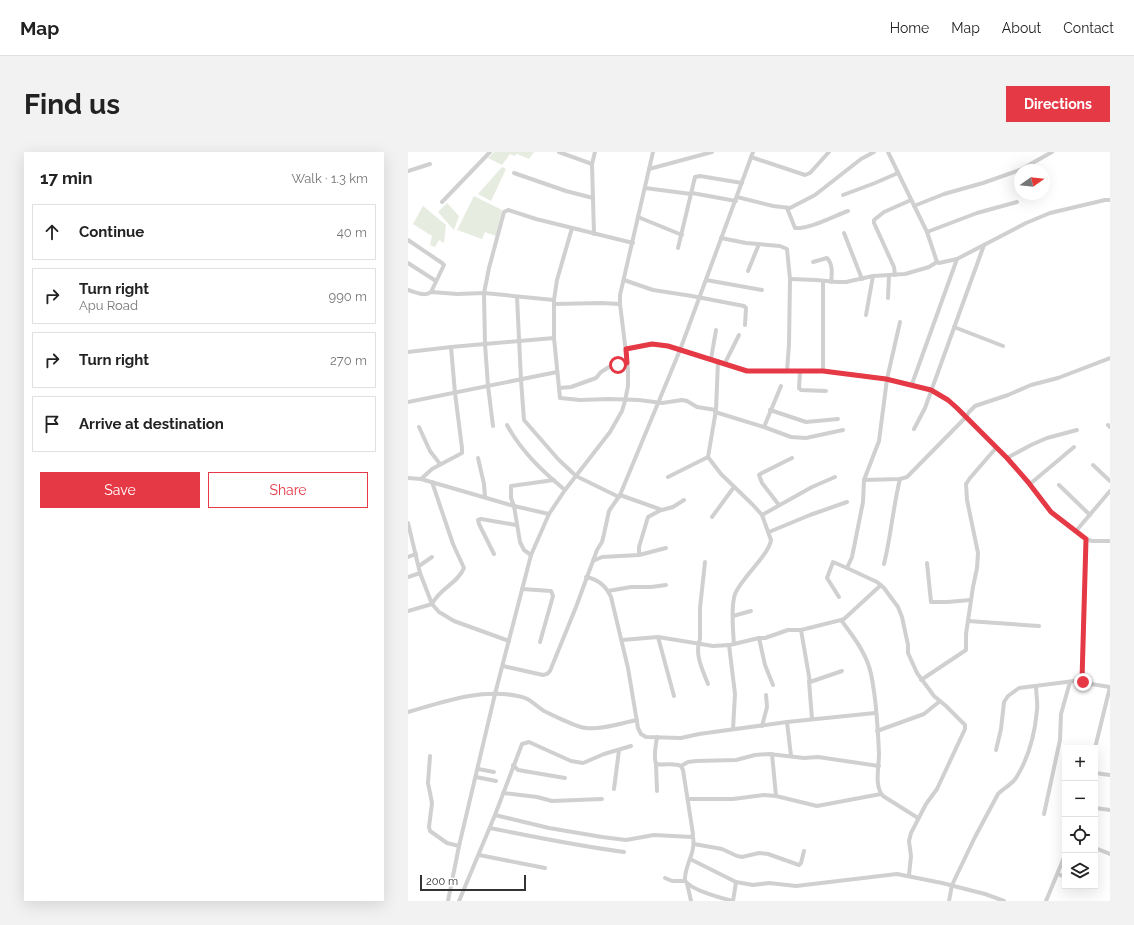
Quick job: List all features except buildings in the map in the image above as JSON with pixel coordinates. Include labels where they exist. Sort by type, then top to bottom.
[{"type":"street","points":[[442,202],[490,152]]},
{"type":"street","points":[[559,152],[592,164]]},
{"type":"street","points":[[594,234],[592,164],[595,152]]},
{"type":"street","points":[[448,901],[459,846],[495,694],[510,641],[531,555],[549,514],[565,490],[610,432],[622,411],[626,400],[628,386],[627,363],[620,304],[653,152]]},
{"type":"street","points":[[650,169],[712,152]]},
{"type":"street","points":[[503,666],[543,675],[550,671],[576,607],[586,577],[597,550],[602,542],[609,511],[619,496],[645,437],[657,402],[680,350],[753,152]]},
{"type":"street","points":[[751,157],[805,175],[810,173],[829,152]]},
{"type":"street","points":[[645,188],[736,199],[787,208],[802,203],[815,195],[861,159],[874,152]]},
{"type":"street","points":[[888,152],[927,232],[937,262]]},
{"type":"street","points":[[1031,164],[1052,152]]},
{"type":"street","points":[[408,171],[430,164]]},
{"type":"street","points":[[514,172],[566,191],[593,198]]},
{"type":"street","points":[[843,195],[898,172]]},
{"type":"street","points":[[914,206],[944,194],[1014,172]]},
{"type":"street","points":[[678,248],[695,177],[697,176],[742,183]]},
{"type":"street","points":[[895,275],[894,267],[874,220],[884,212],[911,200]]},
{"type":"street","points":[[790,279],[846,282],[873,276],[895,275],[919,270],[937,262],[939,263],[957,259],[1050,213],[1110,200]]},
{"type":"street","points":[[927,232],[977,213],[1017,202]]},
{"type":"street","points":[[787,208],[795,228],[809,226],[848,210]]},
{"type":"street","points":[[493,426],[485,344],[484,293],[504,212],[508,210],[594,234],[633,243]]},
{"type":"street","points":[[638,217],[682,235]]},
{"type":"street","points":[[572,228],[557,280],[554,302],[554,338],[560,398],[609,399],[662,403],[682,400],[687,401],[697,407],[716,411],[791,437],[806,438],[843,430]]},
{"type":"street","points":[[844,233],[862,279]]},
{"type":"street","points":[[722,238],[746,243],[780,246],[787,249],[790,279],[787,371]]},
{"type":"street","points":[[408,240],[444,265],[431,292]]},
{"type":"street","points":[[748,271],[759,244]]},
{"type":"street","points":[[914,429],[925,408],[984,245]]},
{"type":"street","points":[[813,262],[825,258],[830,260],[832,272],[831,282]]},
{"type":"street","points":[[912,384],[957,259]]},
{"type":"street","points":[[408,263],[436,281]]},
{"type":"street","points":[[888,298],[889,275]]},
{"type":"street","points":[[866,315],[873,276]]},
{"type":"street","points":[[624,280],[653,290],[744,306],[746,308],[745,325]]},
{"type":"street","points":[[706,280],[762,290]]},
{"type":"street","points":[[823,281],[823,371]]},
{"type":"street","points":[[408,290],[425,294],[431,292],[457,294],[484,293],[554,302],[620,304]]},
{"type":"street","points":[[517,297],[524,420],[558,459],[576,476],[619,496],[662,510]]},
{"type":"street","points":[[847,568],[852,557],[863,502],[864,480],[879,442],[886,379],[900,322]]},
{"type":"street","points":[[954,327],[1003,346]]},
{"type":"street","points":[[711,359],[716,330]]},
{"type":"street","points":[[725,363],[739,335]]},
{"type":"street","points":[[408,352],[520,340],[554,338]]},
{"type":"street","points":[[626,349],[652,344],[668,346],[747,371],[823,371],[886,379],[912,384],[931,390],[948,400],[957,408],[1007,458],[1030,484],[1051,512],[1086,539],[1092,541],[1110,541]]},
{"type":"street","points":[[421,479],[426,473],[440,464],[462,453],[451,347]]},
{"type":"street","points":[[864,480],[900,480],[907,476],[913,472],[966,418],[975,406],[1008,395],[1031,385],[1058,378],[1110,358]]},
{"type":"street","points":[[718,361],[716,411],[708,457],[721,474],[754,505],[762,515],[769,532],[770,544],[757,564],[740,585],[734,596],[734,644]]},
{"type":"street","points":[[559,388],[571,387],[596,378],[601,372],[609,368],[627,363]]},
{"type":"street","points":[[408,402],[557,372]]},
{"type":"street","points":[[800,372],[799,388],[801,390],[826,392]]},
{"type":"street","points":[[764,427],[781,386]]},
{"type":"street","points":[[770,410],[806,422],[838,419]]},
{"type":"street","points":[[507,425],[515,439],[539,467],[565,490]]},
{"type":"street","points":[[419,427],[430,451],[440,464]]},
{"type":"street","points":[[1007,458],[1047,438],[1077,430]]},
{"type":"street","points":[[1030,484],[1074,447]]},
{"type":"street","points":[[921,680],[966,650],[966,634],[978,554],[967,500],[966,484],[996,448]]},
{"type":"street","points":[[668,477],[708,457]]},
{"type":"street","points":[[478,458],[484,484],[485,497]]},
{"type":"street","points":[[779,505],[762,483],[759,475],[792,458]]},
{"type":"street","points":[[1093,465],[1110,481]]},
{"type":"street","points":[[762,515],[824,481],[835,477]]},
{"type":"street","points":[[408,478],[421,479],[514,506],[549,514]]},
{"type":"street","points":[[531,555],[524,550],[520,542],[514,506],[511,498],[511,486],[554,480]]},
{"type":"street","points":[[884,564],[890,539],[894,502],[900,480]]},
{"type":"street","points":[[408,611],[432,604],[434,599],[457,578],[464,568],[453,544],[432,482]]},
{"type":"street","points":[[1059,485],[1090,515]]},
{"type":"street","points":[[712,517],[734,487]]},
{"type":"street","points":[[1076,531],[1110,491]]},
{"type":"street","points":[[639,555],[639,547],[648,517],[662,510],[673,507],[684,500]]},
{"type":"street","points":[[769,532],[847,502]]},
{"type":"street","points":[[494,554],[478,524],[478,520],[481,519],[516,525]]},
{"type":"street","points":[[408,523],[420,574],[432,604],[445,616],[510,641]]},
{"type":"street","points":[[1086,539],[1082,680],[1085,684],[1110,687],[1096,745]]},
{"type":"street","points":[[593,561],[602,557],[639,555],[666,548]]},
{"type":"street","points":[[408,556],[416,554]]},
{"type":"street","points":[[418,566],[432,557]]},
{"type":"street","points":[[705,562],[701,593],[700,640],[698,644],[699,662],[708,684]]},
{"type":"street","points":[[840,596],[827,576],[833,562],[881,585],[898,607],[902,617],[907,640],[908,654],[921,680],[934,696],[965,725],[966,729],[937,789],[918,818],[909,841],[911,856],[909,875]]},
{"type":"street","points":[[927,563],[931,602],[971,600]]},
{"type":"street","points":[[408,577],[420,574]]},
{"type":"street","points":[[586,577],[593,578],[602,583],[608,591],[622,640],[632,687],[638,728],[641,734],[646,736],[682,738],[733,729],[787,722],[875,713]]},
{"type":"street","points":[[608,591],[631,587],[666,585]]},
{"type":"street","points":[[622,640],[658,637],[672,638],[713,646],[729,645],[765,638],[788,630],[801,630],[844,619],[881,585]]},
{"type":"street","points":[[522,589],[552,593],[553,596],[540,642]]},
{"type":"street","points":[[733,616],[751,611]]},
{"type":"street","points":[[841,620],[854,639],[868,665],[873,684],[879,766],[878,781],[881,794]]},
{"type":"street","points":[[968,621],[1039,626]]},
{"type":"street","points":[[801,630],[809,681],[812,719]]},
{"type":"street","points":[[658,637],[674,696]]},
{"type":"street","points":[[759,638],[765,665],[772,685]]},
{"type":"street","points":[[729,645],[735,694],[733,729]]},
{"type":"street","points":[[809,681],[812,682],[842,671]]},
{"type":"street","points":[[996,750],[1001,729],[1004,702],[1008,696],[1019,688],[1082,680]]},
{"type":"street","points":[[1044,814],[1060,740],[1062,714],[1070,682]]},
{"type":"street","points":[[949,901],[952,885],[998,794],[1002,789],[1010,785],[1016,778],[1025,760],[1034,733],[1037,709],[1036,686]]},
{"type":"street","points":[[408,712],[449,700],[506,694],[525,697],[544,711],[584,728],[599,727],[637,720]]},
{"type":"street","points":[[762,726],[766,707],[766,695]]},
{"type":"street","points":[[877,731],[924,714],[940,701]]},
{"type":"street","points":[[787,722],[790,756]]},
{"type":"street","points":[[657,737],[654,752],[657,791]]},
{"type":"street","points":[[459,901],[490,828],[522,744],[529,742],[576,763],[583,763],[631,746]]},
{"type":"street","points":[[614,789],[619,750]]},
{"type":"street","points":[[681,766],[688,762],[736,760],[755,755],[772,754],[832,759],[879,766]]},
{"type":"street","points":[[772,754],[776,796]]},
{"type":"street","points":[[430,756],[428,783],[432,803],[429,828],[430,831],[447,842],[459,846]]},
{"type":"street","points":[[656,764],[677,764],[681,766],[683,770],[694,844],[694,850],[690,859],[686,882],[691,901]]},
{"type":"street","points":[[513,765],[518,770],[565,778]]},
{"type":"street","points":[[478,769],[494,772]]},
{"type":"street","points":[[1098,773],[1110,775]]},
{"type":"street","points":[[476,777],[496,781]]},
{"type":"street","points":[[503,792],[537,797],[552,801],[602,800]]},
{"type":"street","points":[[688,799],[733,799],[764,795],[776,796],[817,806],[881,794],[918,818]]},
{"type":"street","points":[[1098,808],[1110,810]]},
{"type":"street","points":[[495,815],[549,828],[626,840],[654,835],[693,837]]},
{"type":"street","points":[[490,828],[590,848],[624,852]]},
{"type":"street","points":[[694,844],[722,849],[742,857],[760,853],[768,854],[799,865],[801,863],[804,851]]},
{"type":"street","points":[[1098,849],[1110,854]]},
{"type":"street","points":[[479,855],[545,868]]},
{"type":"street","points":[[690,859],[736,882],[753,885],[769,883],[796,886],[888,874],[909,875],[985,894],[1004,901]]},
{"type":"street","points":[[1046,901],[1062,864]]},
{"type":"street","points":[[1058,874],[1062,876]]},
{"type":"street","points":[[665,878],[672,881],[686,882],[698,889],[733,901],[736,882]]},
{"type":"shaded area","points":[[494,152],[534,152],[529,159],[517,154],[514,156],[510,154],[502,165],[488,158]]},
{"type":"shaded area","points":[[502,167],[506,169],[491,201],[478,194]]},
{"type":"shaded area","points":[[474,196],[502,210],[496,236],[485,232],[482,239],[457,230]]},
{"type":"shaded area","points":[[447,203],[459,216],[454,230],[438,212]]},
{"type":"shaded area","points":[[423,206],[446,225],[444,243],[439,240],[435,247],[430,245],[432,236],[413,224]]},
{"type":"route","points":[[618,365],[627,363],[626,349],[652,344],[668,346],[747,371],[823,371],[886,379],[912,384],[931,390],[948,400],[1007,458],[1051,512],[1086,539],[1083,682]]}]
